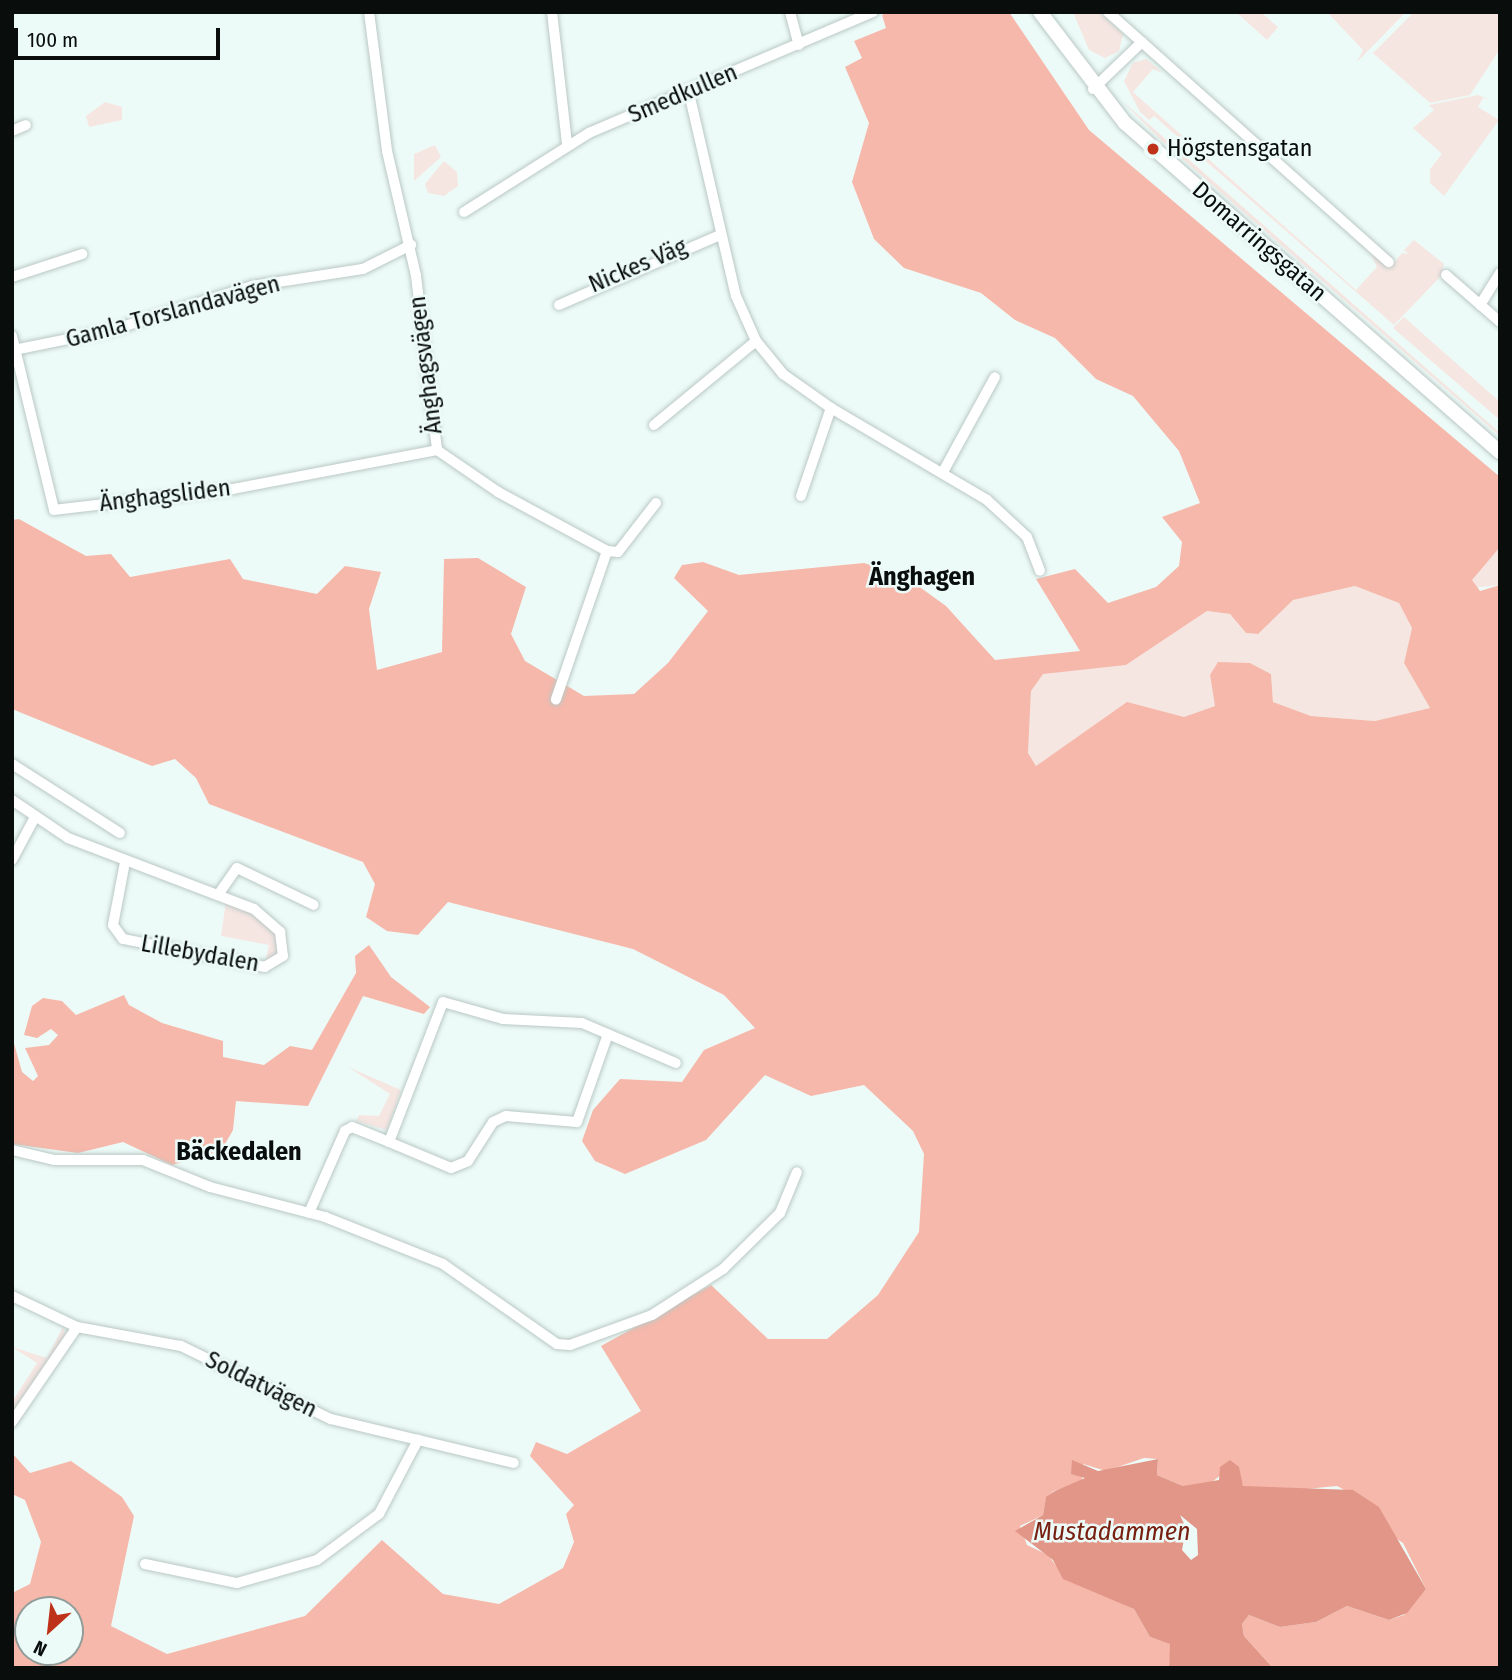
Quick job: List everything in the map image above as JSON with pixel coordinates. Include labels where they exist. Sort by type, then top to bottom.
[{"type":"street","name":"Änghagsvägen","points":[[369,12],[384,138],[411,245],[436,450],[498,492],[607,551]]},
{"type":"street","points":[[552,12],[567,145]]},
{"type":"street","points":[[790,12],[799,45]]},
{"type":"street","name":"Smedkullen","points":[[464,212],[567,145],[873,12]]},
{"type":"street","name":"Domarringsgatan","points":[[1040,12],[1093,89],[1184,177],[1500,452]]},
{"type":"street","points":[[1108,12],[1389,262]]},
{"type":"street","points":[[1119,22],[1127,12]]},
{"type":"street","points":[[1093,89],[1142,42]]},
{"type":"street","name":"Nickes Väg","points":[[689,93],[720,235],[756,341],[783,374],[831,408],[943,472],[1027,537],[1040,571]]},
{"type":"street","points":[[12,131],[26,125]]},
{"type":"street","name":"Nickes Väg","points":[[559,305],[720,235]]},
{"type":"street","name":"Gamla Torslandavägen","points":[[15,350],[112,330],[252,286],[363,269],[411,245]]},
{"type":"street","points":[[12,277],[82,254]]},
{"type":"street","points":[[1480,305],[1500,273]]},
{"type":"street","points":[[1446,275],[1500,322]]},
{"type":"street","points":[[12,336],[15,350]]},
{"type":"street","points":[[654,425],[756,341]]},
{"type":"street","name":"Änghagsliden","points":[[15,350],[54,510],[233,489],[436,450]]},
{"type":"street","points":[[943,472],[995,377]]},
{"type":"street","points":[[801,496],[831,408]]},
{"type":"street","points":[[555,699],[607,551],[618,552],[656,503]]},
{"type":"street","points":[[12,764],[120,834]]},
{"type":"street","name":"Lillebydalen","points":[[12,800],[35,817],[125,862],[220,892],[276,927],[285,950],[275,966],[117,935],[113,925],[125,862]]},
{"type":"street","points":[[12,860],[35,817]]},
{"type":"street","points":[[220,892],[237,868],[314,905]]},
{"type":"street","points":[[389,1142],[443,1002],[503,1019],[582,1023],[676,1063]]},
{"type":"street","points":[[309,1213],[345,1131],[352,1127],[439,1165],[458,1167],[493,1122],[506,1116],[577,1122],[608,1034]]},
{"type":"street","points":[[12,1150],[54,1160],[143,1160],[210,1187],[309,1213],[443,1264],[557,1344],[570,1346],[652,1315],[723,1269],[780,1213],[797,1172]]},
{"type":"street","name":"Soldatvägen","points":[[12,1296],[77,1328],[181,1346],[331,1419],[514,1463]]},
{"type":"street","points":[[12,1422],[77,1328]]},
{"type":"street","points":[[145,1564],[237,1583],[317,1560],[379,1514],[418,1440]]},
{"type":"shaded area","points":[[889,12],[1009,12],[1089,130],[1500,477],[1500,547],[1472,580],[1480,591],[1500,585],[1500,1668],[1273,1668],[1244,1636],[1242,1624],[1249,1615],[1280,1627],[1316,1622],[1347,1606],[1389,1620],[1404,1615],[1426,1589],[1403,1543],[1391,1535],[1379,1508],[1337,1486],[1274,1492],[1243,1486],[1239,1474],[1221,1475],[1204,1488],[1183,1486],[1157,1475],[1158,1459],[1144,1458],[1106,1471],[1083,1464],[1082,1482],[1054,1491],[1046,1498],[1043,1515],[1020,1526],[1027,1545],[1048,1555],[1061,1572],[1134,1609],[1150,1637],[1171,1644],[1169,1668],[12,1668],[12,1593],[30,1584],[41,1542],[25,1500],[12,1494],[12,1453],[30,1473],[71,1461],[122,1497],[134,1516],[111,1626],[167,1654],[305,1616],[382,1540],[443,1594],[499,1604],[563,1568],[574,1542],[566,1514],[574,1505],[530,1456],[536,1442],[567,1454],[641,1411],[601,1346],[711,1285],[768,1339],[827,1339],[878,1295],[919,1232],[924,1154],[913,1131],[864,1085],[811,1096],[765,1075],[706,1140],[625,1174],[595,1161],[582,1141],[593,1110],[620,1079],[682,1082],[704,1050],[755,1028],[724,995],[633,949],[448,902],[418,935],[387,931],[366,917],[375,884],[363,862],[209,804],[196,778],[175,759],[152,766],[12,709],[12,520],[19,519],[86,556],[111,554],[130,577],[230,559],[243,579],[317,594],[345,566],[381,572],[369,609],[377,670],[442,652],[444,559],[478,558],[526,587],[511,634],[525,661],[584,696],[634,694],[668,663],[708,611],[674,578],[682,565],[703,562],[739,575],[864,563],[903,575],[946,606],[995,660],[1080,651],[1036,579],[1075,569],[1108,603],[1156,587],[1179,566],[1182,542],[1162,517],[1200,503],[1179,451],[1133,396],[1096,379],[1055,338],[1015,320],[981,293],[904,268],[874,239],[852,182],[869,123],[845,67],[862,58],[854,41],[886,28],[882,15]],"holes":[[[1355,586],[1399,603],[1412,628],[1404,663],[1430,708],[1375,721],[1311,716],[1273,702],[1271,674],[1250,663],[1218,662],[1210,675],[1215,706],[1184,717],[1127,702],[1036,766],[1028,753],[1031,691],[1043,674],[1126,665],[1207,611],[1230,614],[1246,633],[1258,634],[1293,600]]]},
{"type":"shaded area","points":[[1073,12],[1099,12],[1123,34],[1119,51],[1105,58],[1089,50]]},
{"type":"shaded area","points":[[1236,12],[1261,12],[1278,27],[1267,40]]},
{"type":"shaded area","points":[[1327,12],[1406,12],[1357,62],[1363,50]]},
{"type":"shaded area","points":[[1414,12],[1500,12],[1500,49],[1470,95],[1430,103],[1373,53]]},
{"type":"shaded area","points":[[1146,59],[1163,73],[1153,69],[1133,92],[1356,290],[1377,267],[1371,254],[1390,268],[1402,253],[1409,254],[1404,250],[1414,240],[1444,264],[1441,276],[1394,325],[1154,116],[1149,120],[1140,112],[1124,81],[1133,63]]},
{"type":"shaded area","points":[[1478,95],[1494,102],[1483,98],[1478,107],[1499,120],[1444,196],[1430,183],[1430,169],[1442,154],[1413,128],[1434,110],[1429,105]]},
{"type":"shaded area","points":[[1120,99],[1500,433],[1500,436],[1162,141]]},
{"type":"shaded area","points":[[105,102],[122,107],[122,120],[89,127],[86,116]]},
{"type":"shaded area","points":[[435,145],[441,157],[414,181],[414,154]]},
{"type":"shaded area","points":[[444,161],[457,172],[458,186],[444,196],[428,193],[425,184]]},
{"type":"shaded area","points":[[1404,317],[1500,402],[1500,420],[1393,328]]},
{"type":"shaded area","points":[[1500,547],[1500,585],[1472,588],[1472,579]]},
{"type":"shaded area","points":[[1355,586],[1399,603],[1412,628],[1404,663],[1430,708],[1375,721],[1311,716],[1273,702],[1271,674],[1250,663],[1210,675],[1215,706],[1184,717],[1127,703],[1036,766],[1028,753],[1031,691],[1043,673],[1126,665],[1207,611],[1230,614],[1246,633],[1258,634],[1292,600]]},
{"type":"shaded area","points":[[226,901],[253,913],[276,935],[279,956],[265,964],[269,945],[221,936]]},
{"type":"shaded area","points":[[369,945],[391,977],[430,1007],[424,1014],[363,996],[308,1106],[236,1101],[233,1130],[221,1151],[172,1165],[123,1142],[78,1153],[12,1144],[12,1036],[22,1072],[33,1081],[38,1076],[25,1048],[49,1045],[58,1035],[51,1029],[37,1038],[24,1035],[32,1006],[43,998],[62,1001],[76,1015],[124,995],[129,1005],[162,1023],[223,1041],[223,1057],[264,1065],[290,1046],[312,1050],[356,973],[355,956]]},
{"type":"shaded area","points":[[348,1067],[401,1090],[387,1130],[356,1121],[359,1115],[379,1116],[390,1094]]},
{"type":"shaded area","points":[[63,1327],[66,1336],[12,1417],[12,1402],[37,1363],[12,1347],[47,1358]]},
{"type":"water","name":"Mustadammen","points":[[1158,1459],[1157,1475],[1183,1486],[1219,1480],[1220,1467],[1230,1460],[1239,1467],[1243,1486],[1353,1490],[1379,1507],[1426,1589],[1407,1613],[1389,1620],[1347,1606],[1316,1622],[1280,1627],[1249,1615],[1242,1624],[1244,1636],[1273,1668],[1169,1668],[1170,1644],[1150,1637],[1134,1609],[1063,1579],[1053,1560],[1015,1531],[1043,1515],[1046,1497],[1085,1478],[1071,1474],[1072,1460],[1098,1471]],"holes":[[[1180,1515],[1197,1529],[1198,1555],[1191,1560],[1182,1550],[1186,1528]]]},
{"type":"place","name":"Högstensgatan","points":[[1153,149]]},
{"type":"district","name":"Änghagen","points":[[922,577]]},
{"type":"district","name":"Bäckedalen","points":[[239,1152]]}]
